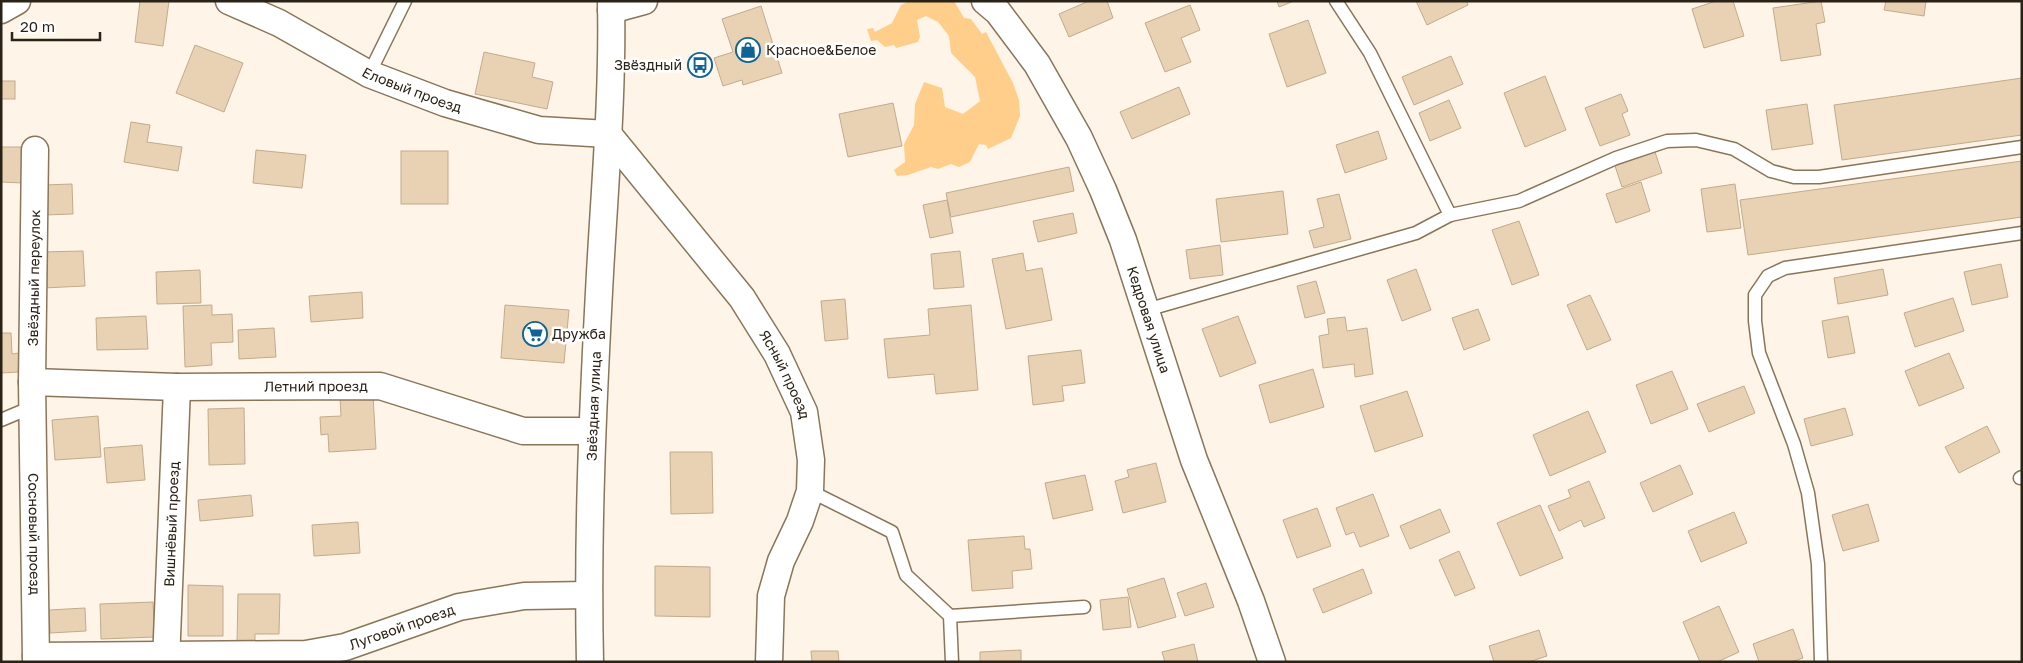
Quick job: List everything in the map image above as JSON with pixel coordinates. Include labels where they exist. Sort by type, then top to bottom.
[{"type":"street","points":[[1,10],[17,1]]},
{"type":"street","name":"Еловый проезд","points":[[229,1],[279,23],[369,74],[445,103],[539,130],[608,134]]},
{"type":"street","points":[[611,6],[644,1]]},
{"type":"street","name":"Кедровая улица","points":[[984,1],[998,12],[1037,64],[1079,138],[1103,190],[1120,232],[1194,460],[1251,601],[1272,662]]},
{"type":"street","name":"Звёздная улица","points":[[590,662],[588,595],[591,431],[608,134],[611,6]]},
{"type":"street","name":"Ясный проезд","points":[[608,134],[742,298],[777,354],[804,412],[811,460],[810,491],[800,521],[781,561],[771,596],[769,662]]},
{"type":"street","name":"Звёздный переулок","points":[[32,395],[35,150]]},
{"type":"street","name":"Летний проезд","points":[[32,395],[177,387],[380,386],[523,430],[591,431]]},
{"type":"street","name":"Вишнёвый проезд","points":[[166,658],[177,387]]},
{"type":"street","name":"Сосновый проезд","points":[[32,395],[36,659]]},
{"type":"street","name":"Луговой проезд","points":[[36,659],[306,654],[345,647],[459,608],[524,596],[588,595]]},
{"type":"lane","points":[[369,74],[405,1]]},
{"type":"lane","points":[[1336,1],[1370,53],[1450,215]]},
{"type":"lane","points":[[1146,310],[1416,233],[1450,215],[1519,200],[1616,158],[1667,141],[1696,140],[1734,149],[1772,171],[1794,177],[1818,177],[2022,147]]},
{"type":"lane","points":[[1821,662],[1818,564],[1808,493],[1794,444],[1759,353],[1755,321],[1755,295],[1768,276],[1785,268],[2022,233]]},
{"type":"lane","points":[[1,420],[32,395]]},
{"type":"lane","points":[[810,491],[892,532],[906,575],[950,616],[952,662]]},
{"type":"lane","points":[[950,616],[1084,607]]},
{"type":"shaded area","points":[[909,1],[954,1],[964,18],[971,19],[982,34],[986,32],[1013,83],[1019,100],[1020,116],[1011,138],[988,149],[986,145],[979,144],[970,162],[959,167],[951,164],[938,169],[931,167],[908,175],[897,176],[894,170],[905,162],[904,144],[914,125],[915,104],[924,82],[942,88],[945,107],[963,114],[980,101],[975,77],[951,53],[949,36],[938,22],[926,16],[917,20],[920,37],[918,42],[896,48],[894,45],[885,47],[877,40],[871,41],[867,29],[873,28],[875,32],[892,23],[901,5]]},
{"type":"building","points":[[140,1],[169,1],[163,46],[135,42]]},
{"type":"building","points":[[1089,1],[1107,1],[1113,18],[1069,37],[1059,14]]},
{"type":"building","points":[[1277,1],[1294,1],[1279,7]]},
{"type":"building","points":[[1416,1],[1467,1],[1468,5],[1427,25]]},
{"type":"building","points":[[1716,1],[1733,1],[1744,36],[1704,48],[1692,9]]},
{"type":"building","points":[[1821,1],[1825,22],[1816,24],[1821,55],[1781,61],[1773,8]]},
{"type":"building","points":[[1886,1],[1926,1],[1924,16],[1884,10]]},
{"type":"building","points":[[1190,5],[1200,30],[1181,38],[1191,62],[1165,72],[1145,23]]},
{"type":"building","points":[[761,6],[782,73],[743,85],[742,80],[723,86],[714,58],[733,52],[722,19]]},
{"type":"building","points":[[1308,20],[1326,73],[1287,87],[1269,34]]},
{"type":"building","points":[[195,45],[243,63],[224,112],[176,93]]},
{"type":"building","points":[[484,52],[535,63],[532,77],[553,82],[547,109],[475,94]]},
{"type":"building","points":[[1451,56],[1463,84],[1414,105],[1402,77]]},
{"type":"building","points":[[1545,76],[1566,130],[1525,147],[1504,93]]},
{"type":"building","points":[[2022,78],[2022,135],[1842,160],[1834,105]]},
{"type":"building","points":[[1,81],[15,81],[15,99],[1,99]]},
{"type":"building","points":[[1179,87],[1190,114],[1132,139],[1120,112]]},
{"type":"building","points":[[1621,94],[1628,111],[1622,114],[1630,135],[1600,146],[1585,108]]},
{"type":"building","points":[[1449,100],[1461,128],[1430,141],[1419,113]]},
{"type":"building","points":[[893,103],[902,146],[848,157],[839,114]]},
{"type":"building","points":[[1807,104],[1813,144],[1772,150],[1766,110]]},
{"type":"building","points":[[131,122],[150,125],[147,142],[182,147],[178,171],[124,162]]},
{"type":"building","points":[[1378,131],[1387,159],[1345,173],[1336,145]]},
{"type":"building","points":[[1,147],[23,147],[22,183],[1,182]]},
{"type":"building","points":[[256,150],[306,155],[302,188],[253,183]]},
{"type":"building","points":[[401,151],[448,151],[448,204],[401,204]]},
{"type":"building","points":[[1655,152],[1662,173],[1622,187],[1615,166]]},
{"type":"building","points":[[2022,161],[2022,217],[1748,255],[1740,200]]},
{"type":"building","points":[[1069,167],[1074,191],[951,217],[946,193]]},
{"type":"building","points":[[1641,182],[1650,211],[1616,223],[1606,194]]},
{"type":"building","points":[[72,184],[73,214],[45,215],[44,185]]},
{"type":"building","points":[[1735,184],[1741,228],[1707,232],[1701,189]]},
{"type":"building","points":[[1283,191],[1288,234],[1221,242],[1216,199]]},
{"type":"building","points":[[1339,194],[1351,239],[1314,248],[1309,231],[1324,227],[1317,199]]},
{"type":"building","points":[[947,200],[953,233],[930,238],[923,205]]},
{"type":"building","points":[[1073,213],[1077,233],[1038,242],[1033,221]]},
{"type":"building","points":[[1519,221],[1539,275],[1512,285],[1492,230]]},
{"type":"building","points":[[1220,245],[1223,275],[1190,279],[1186,250]]},
{"type":"building","points":[[83,251],[85,286],[43,288],[41,252]]},
{"type":"building","points":[[960,251],[964,287],[934,289],[931,254]]},
{"type":"building","points":[[1023,253],[1026,271],[1042,268],[1052,320],[1006,329],[992,259]]},
{"type":"building","points":[[2001,264],[2008,297],[1972,305],[1964,272]]},
{"type":"building","points":[[1416,269],[1431,310],[1402,321],[1387,280]]},
{"type":"building","points":[[1883,269],[1888,295],[1838,304],[1834,278]]},
{"type":"building","points":[[200,270],[201,303],[157,304],[156,272]]},
{"type":"building","points":[[1316,281],[1325,313],[1305,318],[1297,286]]},
{"type":"building","points":[[362,292],[363,318],[311,322],[309,296]]},
{"type":"building","points":[[1590,295],[1611,340],[1587,350],[1567,305]]},
{"type":"building","points":[[1953,298],[1964,331],[1915,347],[1904,313]]},
{"type":"building","points":[[845,299],[848,339],[825,341],[821,301]]},
{"type":"building","points":[[212,305],[212,315],[232,314],[233,342],[211,343],[212,365],[185,367],[183,306]]},
{"type":"building","points":[[505,305],[569,310],[564,363],[501,358]]},
{"type":"building","points":[[971,305],[978,390],[936,394],[934,374],[888,378],[884,339],[930,335],[928,309]]},
{"type":"building","points":[[1478,309],[1490,340],[1464,350],[1452,318]]},
{"type":"building","points":[[146,316],[148,349],[97,350],[96,318]]},
{"type":"building","points":[[1238,316],[1256,363],[1220,377],[1202,329]]},
{"type":"building","points":[[1848,316],[1855,353],[1828,358],[1822,321]]},
{"type":"building","points":[[1345,317],[1347,331],[1367,328],[1373,374],[1355,377],[1354,364],[1323,368],[1319,336],[1329,334],[1327,319]]},
{"type":"building","points":[[274,328],[276,357],[239,359],[238,330]]},
{"type":"building","points":[[1,333],[11,333],[12,354],[19,353],[19,372],[1,373]]},
{"type":"building","points":[[1081,350],[1085,383],[1062,386],[1064,401],[1033,405],[1028,356]]},
{"type":"building","points":[[1949,353],[1964,388],[1919,406],[1905,371]]},
{"type":"building","points":[[1313,369],[1324,407],[1270,423],[1259,385]]},
{"type":"building","points":[[1672,371],[1688,409],[1651,424],[1636,385]]},
{"type":"building","points":[[1744,386],[1755,413],[1709,432],[1697,404]]},
{"type":"building","points":[[1407,391],[1423,436],[1375,452],[1360,406]]},
{"type":"building","points":[[373,395],[376,449],[329,452],[328,434],[321,435],[320,417],[341,416],[340,397]]},
{"type":"building","points":[[244,408],[245,464],[209,465],[208,409]]},
{"type":"building","points":[[1845,408],[1853,435],[1811,446],[1804,419]]},
{"type":"building","points":[[1588,411],[1606,452],[1550,476],[1533,435]]},
{"type":"building","points":[[98,416],[101,457],[55,460],[52,420]]},
{"type":"building","points":[[1987,426],[2000,452],[1959,473],[1945,447]]},
{"type":"building","points":[[142,445],[145,480],[107,483],[104,448]]},
{"type":"building","points":[[670,452],[712,452],[713,513],[671,514]]},
{"type":"building","points":[[1156,463],[1166,502],[1123,513],[1115,481],[1129,477],[1127,470]]},
{"type":"building","points":[[1680,465],[1693,494],[1653,512],[1640,483]]},
{"type":"building","points":[[1085,475],[1093,510],[1053,519],[1045,483]]},
{"type":"building","points":[[1589,481],[1605,518],[1584,527],[1581,520],[1559,531],[1548,506],[1571,497],[1568,490]]},
{"type":"building","points":[[1373,494],[1389,536],[1360,547],[1354,532],[1346,535],[1336,508]]},
{"type":"building","points":[[251,495],[253,516],[200,521],[198,500]]},
{"type":"building","points":[[1868,504],[1879,541],[1843,551],[1832,515]]},
{"type":"building","points":[[1540,505],[1563,558],[1520,576],[1497,523]]},
{"type":"building","points":[[1317,508],[1331,546],[1297,558],[1283,520]]},
{"type":"building","points":[[1440,509],[1450,532],[1410,549],[1400,526]]},
{"type":"building","points":[[1734,512],[1747,543],[1701,562],[1688,531]]},
{"type":"building","points":[[358,522],[360,553],[314,556],[312,525]]},
{"type":"building","points":[[1024,536],[1025,549],[1030,549],[1032,569],[1012,571],[1013,588],[972,591],[968,540]]},
{"type":"building","points":[[1459,551],[1475,588],[1455,596],[1439,560]]},
{"type":"building","points":[[655,566],[710,567],[710,617],[655,616]]},
{"type":"building","points":[[1363,569],[1372,593],[1323,613],[1313,589]]},
{"type":"building","points":[[1164,578],[1176,617],[1138,628],[1127,589]]},
{"type":"building","points":[[1206,583],[1214,607],[1185,616],[1177,593]]},
{"type":"building","points":[[188,585],[223,586],[223,636],[188,636]]},
{"type":"building","points":[[238,594],[280,594],[279,634],[255,634],[255,642],[237,642]]},
{"type":"building","points":[[1128,597],[1131,627],[1103,630],[1100,600]]},
{"type":"building","points":[[153,602],[155,637],[101,639],[100,604]]},
{"type":"building","points":[[1719,606],[1739,652],[1717,662],[1700,662],[1683,622]]},
{"type":"building","points":[[85,608],[86,631],[50,633],[49,610]]},
{"type":"building","points":[[1793,629],[1803,658],[1791,662],[1759,662],[1753,644]]},
{"type":"building","points":[[1539,630],[1547,656],[1529,662],[1494,662],[1489,646]]},
{"type":"building","points":[[1194,644],[1198,662],[1165,662],[1162,652]]},
{"type":"building","points":[[1021,650],[1021,662],[980,662],[980,652]]},
{"type":"building","points":[[811,651],[838,651],[839,662],[812,662]]},
{"type":"place","name":"Красное&Белое","points":[[748,50]]},
{"type":"place","name":"Звёздный","points":[[700,65]]},
{"type":"place","name":"Дружба","points":[[535,334]]}]
